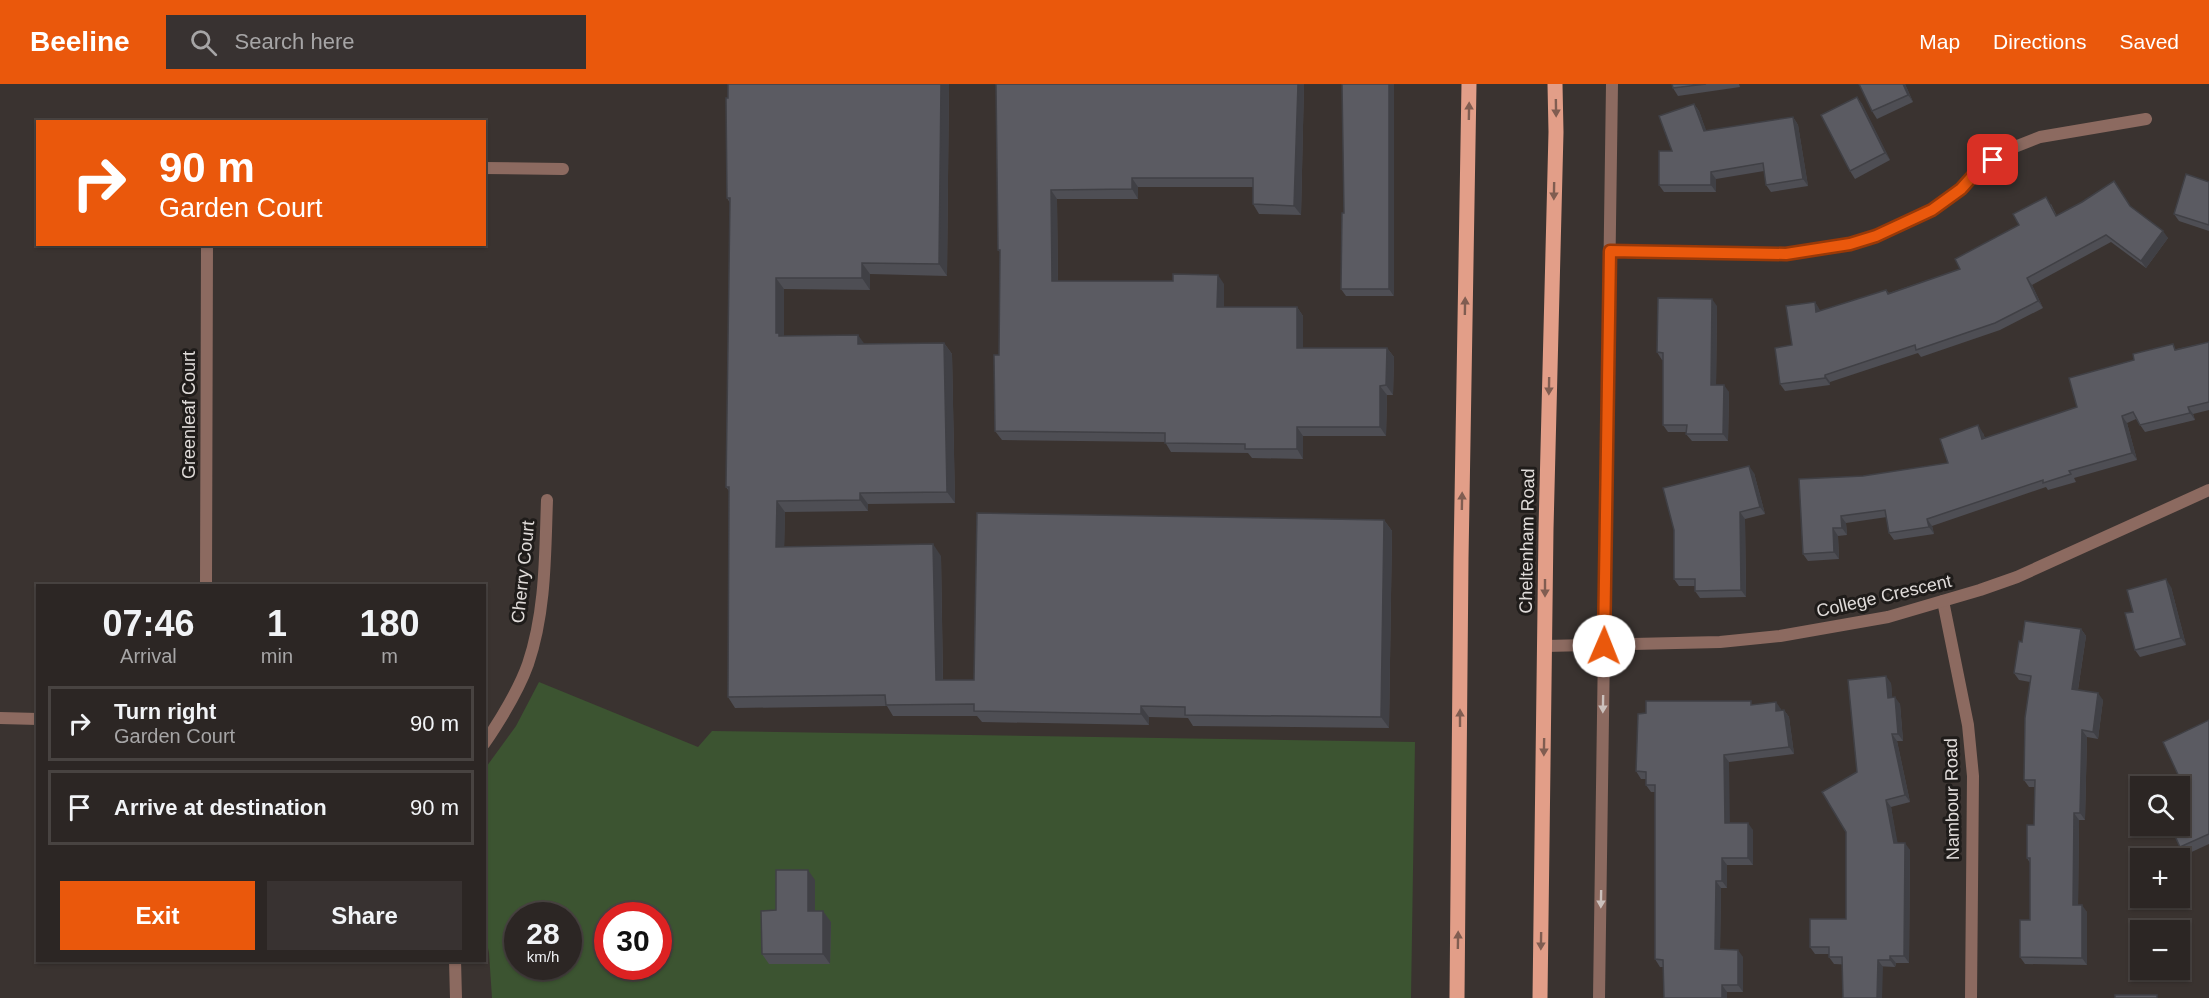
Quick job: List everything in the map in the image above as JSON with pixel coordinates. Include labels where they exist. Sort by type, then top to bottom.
[{"type":"main road","points":[[1457,998],[1469,84]]},
{"type":"main road","name":"Cheltenham Road","points":[[1540,998],[1555,84]]},
{"type":"street","points":[[1599,998],[1612,84]]},
{"type":"street","points":[[1610,251],[1786,254],[1850,244],[1876,236],[1932,210],[1961,189],[1978,170],[2007,150],[2040,137],[2146,119]]},
{"type":"street","points":[[486,168],[563,169]]},
{"type":"street","name":"Greenleaf Court","points":[[206,584],[207,246]]},
{"type":"street","name":"College Crescent","points":[[1545,646],[1720,642],[1780,636],[1888,616],[2017,577],[2209,490]]},
{"type":"street","name":"Cherry Court","points":[[486,741],[505,712],[528,664],[544,583],[547,500]]},
{"type":"street","name":"Nambour Road","points":[[1943,601],[1968,725],[1973,776],[1971,998]]},
{"type":"street","points":[[0,718],[36,719]]},
{"type":"street","points":[[455,962],[456,998]]},
{"type":"green space","points":[[539,682],[698,747],[712,731],[1415,742],[1411,998],[492,998],[486,938],[486,767],[516,726]]},
{"type":"building","points":[[728,84],[941,84],[939,264],[862,263],[862,278],[776,278],[776,333],[779,333],[779,336],[858,335],[858,344],[944,343],[947,492],[860,493],[860,500],[777,501],[776,547],[933,544],[936,680],[974,680],[977,513],[1384,520],[1381,717],[1185,715],[1185,707],[1141,706],[1141,714],[974,711],[974,704],[886,705],[885,695],[728,697],[729,487],[726,487],[730,198],[727,198],[726,98],[728,98]]},
{"type":"building","points":[[996,84],[1298,84],[1294,206],[1253,204],[1253,178],[1132,178],[1132,189],[1051,190],[1052,281],[1173,281],[1173,274],[1218,275],[1217,307],[1297,307],[1297,348],[1387,348],[1386,385],[1380,386],[1380,427],[1297,427],[1297,449],[1245,449],[1245,444],[1165,443],[1165,433],[995,431],[994,355],[999,355],[1000,250],[998,250]]},
{"type":"building","points":[[1342,84],[1389,84],[1389,289],[1341,289],[1342,213],[1344,213]]},
{"type":"building","points":[[1672,84],[1706,84],[1673,88]]},
{"type":"building","points":[[1859,84],[1903,84],[1908,95],[1872,111]]},
{"type":"building","points":[[1857,97],[1885,153],[1850,171],[1821,115]]},
{"type":"building","points":[[1694,104],[1704,131],[1793,117],[1803,179],[1766,185],[1763,163],[1711,172],[1711,185],[1659,185],[1659,151],[1672,151],[1659,116]]},
{"type":"building","points":[[2186,174],[2209,182],[2209,225],[2174,214]]},
{"type":"building","points":[[2114,181],[2130,206],[2163,231],[2141,261],[2106,235],[2027,278],[2038,301],[1995,323],[1916,350],[1915,345],[1825,375],[1825,378],[1780,384],[1775,348],[1792,345],[1786,306],[1815,302],[1816,312],[1886,290],[1888,294],[1960,269],[1955,259],[2019,225],[2013,214],[2046,197],[2056,216]]},
{"type":"building","points":[[1658,298],[1712,299],[1711,385],[1724,385],[1723,434],[1686,434],[1687,425],[1663,425],[1663,353],[1657,352]]},
{"type":"building","points":[[2209,342],[2209,402],[2188,407],[2190,413],[2140,425],[2133,412],[2122,416],[2132,453],[2069,471],[2071,474],[2043,483],[2043,480],[1927,519],[1929,527],[1889,533],[1885,510],[1841,516],[1842,528],[1833,528],[1834,552],[1803,554],[1799,479],[1863,476],[1948,463],[1940,439],[1978,425],[1982,439],[2077,407],[2069,378],[2134,360],[2133,354],[2173,344],[2175,350]]},
{"type":"building","points":[[1749,466],[1760,507],[1740,512],[1741,590],[1695,591],[1695,579],[1674,579],[1674,530],[1663,488]]},
{"type":"building","points":[[2166,579],[2181,638],[2135,650],[2125,613],[2133,612],[2127,590]]},
{"type":"building","points":[[2025,621],[2081,629],[2072,689],[2098,693],[2093,732],[2082,730],[2080,813],[2074,813],[2073,905],[2082,905],[2082,958],[2020,957],[2020,920],[2030,920],[2030,858],[2027,858],[2027,825],[2034,825],[2035,780],[2024,780],[2025,718],[2031,676],[2014,673]]},
{"type":"building","points":[[1886,676],[1888,698],[1895,697],[1898,734],[1892,734],[1905,795],[1886,800],[1894,843],[1905,843],[1904,956],[1890,956],[1890,960],[1878,960],[1877,998],[1843,998],[1842,957],[1829,957],[1829,947],[1810,947],[1810,919],[1846,919],[1846,832],[1822,792],[1857,772],[1848,680]]},
{"type":"building","points":[[1646,701],[1751,701],[1751,705],[1776,702],[1776,711],[1784,710],[1789,747],[1724,755],[1725,823],[1748,823],[1748,858],[1722,858],[1722,881],[1716,881],[1715,949],[1738,950],[1738,985],[1722,985],[1722,998],[1664,998],[1663,960],[1655,959],[1655,785],[1646,785],[1646,772],[1636,771],[1638,714],[1646,713]]},
{"type":"building","points":[[2209,720],[2209,834],[2180,847],[2175,836],[2190,836],[2190,776],[2179,776],[2163,742]]},
{"type":"building","points":[[776,870],[808,870],[808,911],[823,911],[823,954],[762,954],[761,911],[776,910]]},
{"type":"building","points":[[2115,995],[2157,995],[2157,998],[2115,998]]},
{"type":"route","points":[[1604,646],[1610,251],[1786,254],[1850,244],[1876,236],[1932,210],[1961,189],[1978,170],[1993,160]]}]
